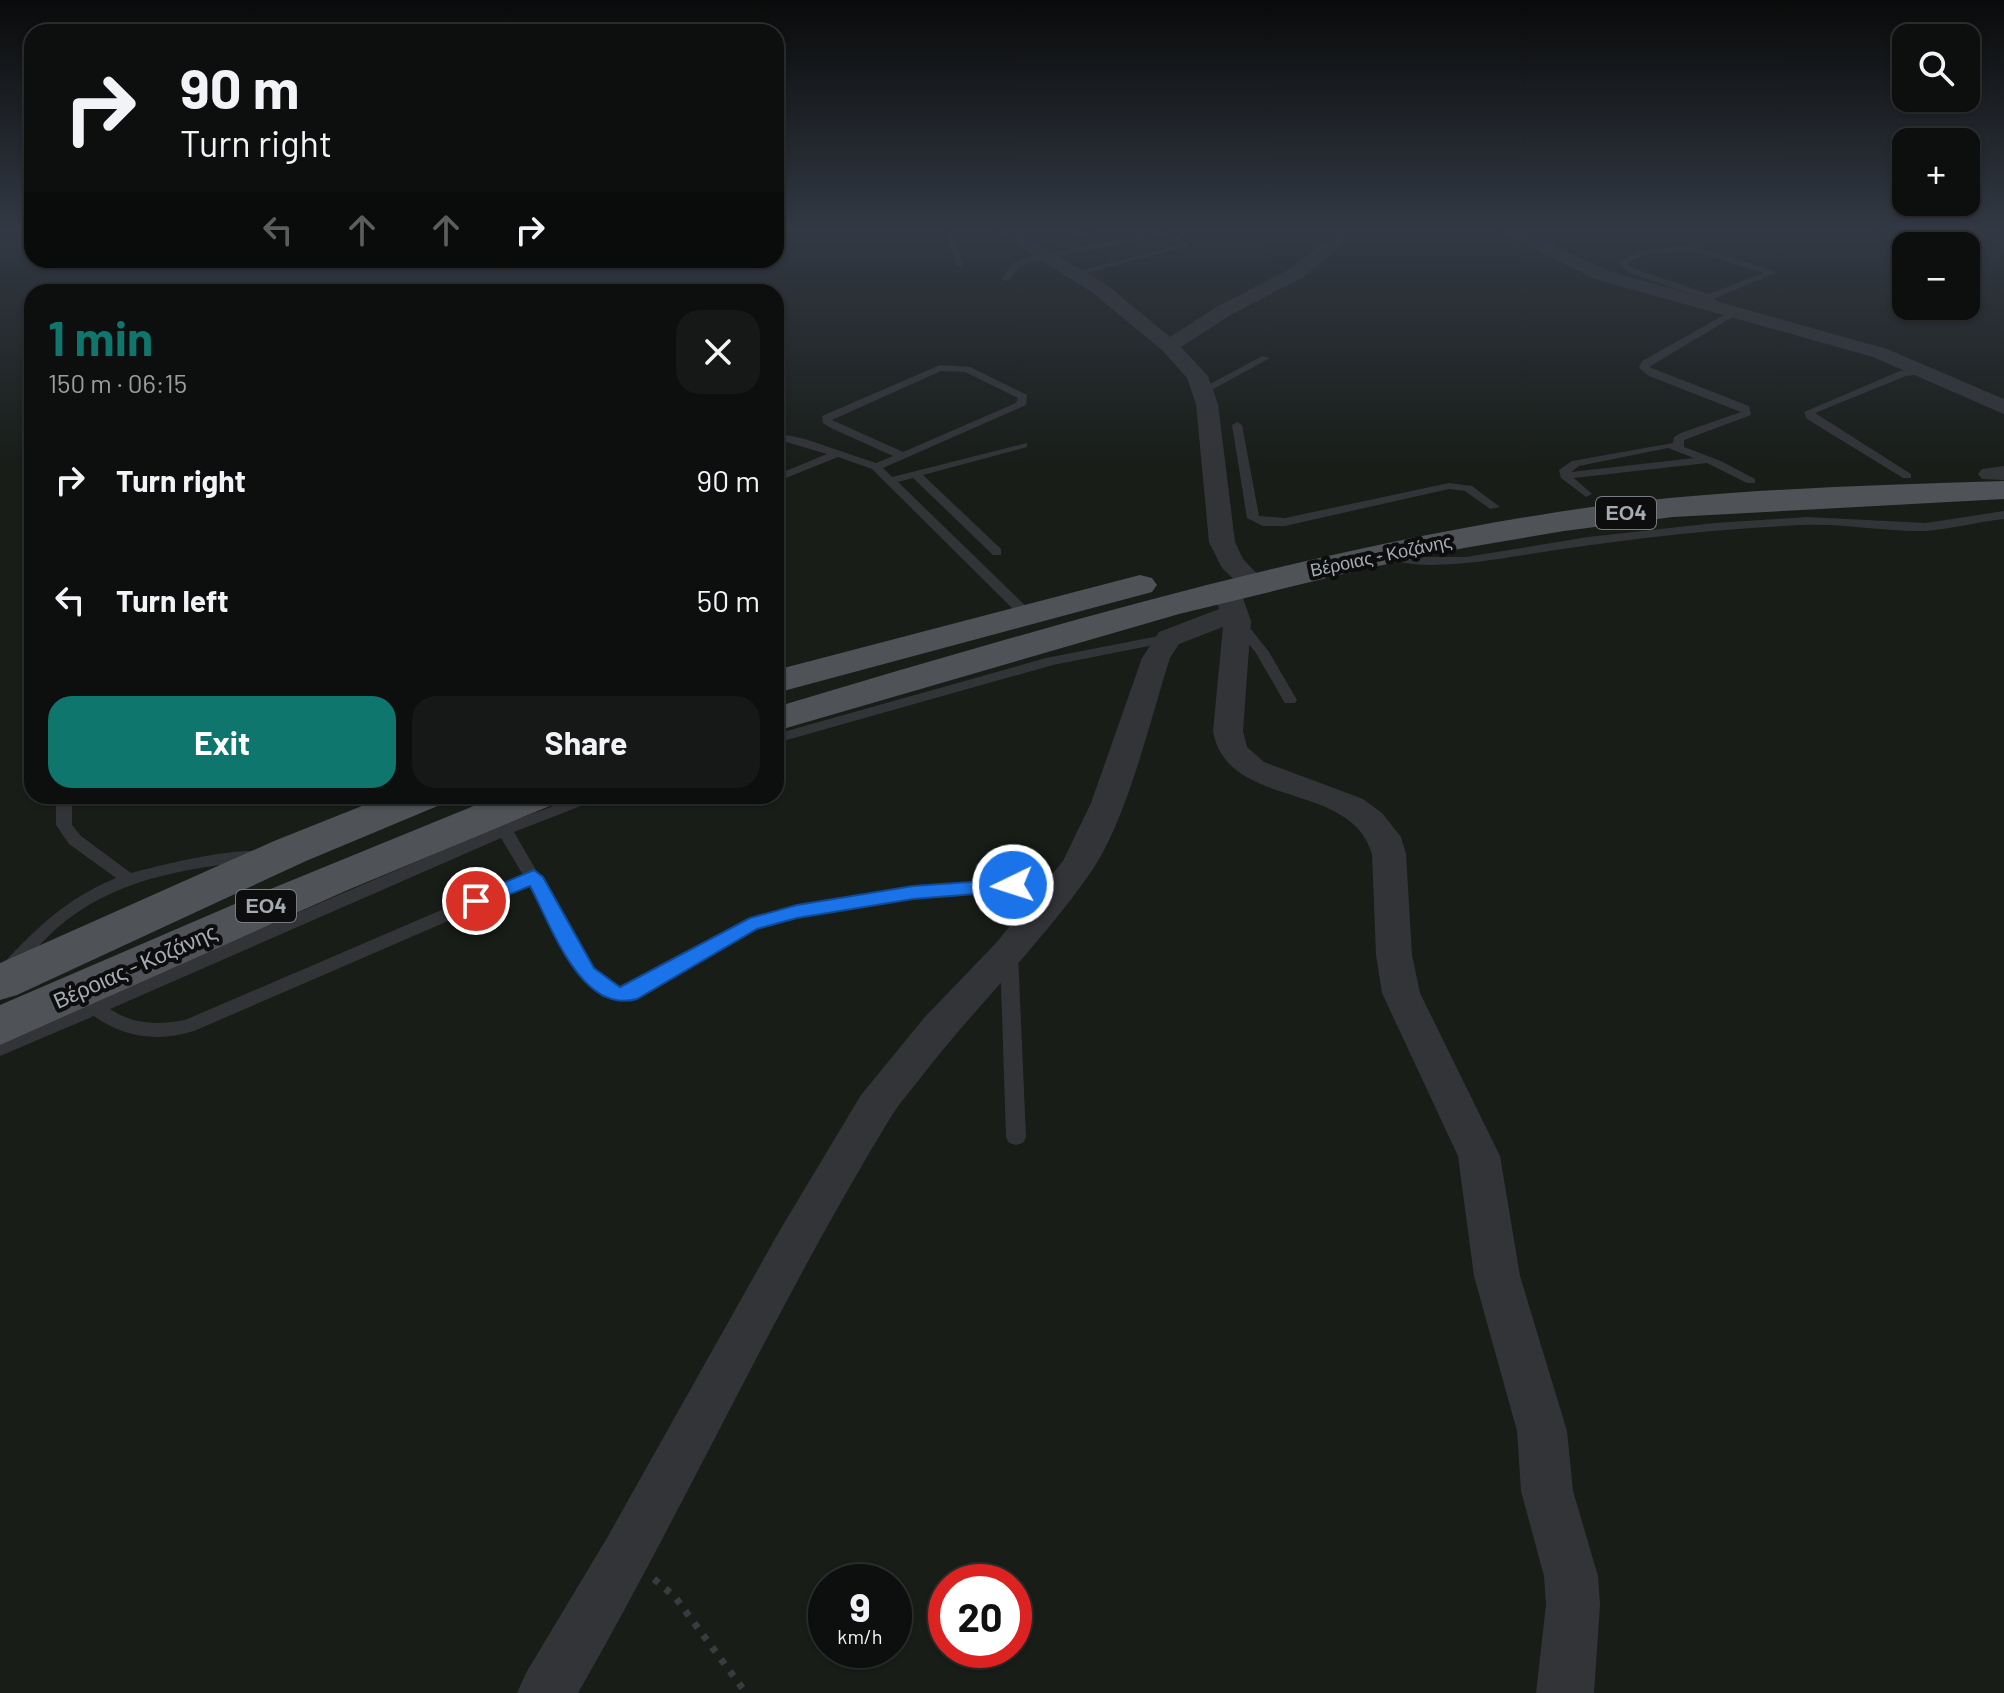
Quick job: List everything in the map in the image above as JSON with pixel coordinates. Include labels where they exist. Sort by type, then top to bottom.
[{"type":"main road","name":"Βέροιας - Κοζάνης","points":[[784,680],[1026,614],[1237,594],[1420,519],[1494,507],[1576,485],[1907,476],[2000,477]]},
{"type":"main road","name":"Βέροιας - Κοζάνης","points":[[784,717],[1382,555],[1612,514],[2000,477]]},
{"type":"main road","name":"Βέροιας - Κοζάνης","points":[[0,980],[290,851],[405,804]]},
{"type":"main road","name":"Βέροιας - Κοζάνης","points":[[0,1026],[310,887],[415,842],[516,804]]},
{"type":"street","points":[[1125,309],[1169,346],[1197,376],[1204,390],[1222,542],[1237,594],[1228,731],[1231,747],[1238,758],[1274,778],[1351,806],[1370,820],[1384,837],[1389,854],[1394,955],[1401,993],[1479,1156],[1497,1276],[1542,1431],[1547,1491],[1571,1576],[1573,1605],[1565,1693]]},
{"type":"street","points":[[1169,346],[1227,309]]},
{"type":"street","points":[[1735,309],[1838,339],[1927,371],[2004,407]]},
{"type":"street","points":[[546,1693],[626,1557],[796,1243],[876,1106],[938,1028],[1009,952],[1063,884],[1093,838],[1149,673],[1169,638],[1237,594]]},
{"type":"lane","points":[[1679,447],[1678,439],[1685,435],[1747,413],[1745,408],[1644,368],[1645,363],[1716,309]]},
{"type":"lane","points":[[1204,390],[1265,358]]},
{"type":"lane","points":[[876,467],[903,456],[1021,405],[1023,397],[967,369],[940,368],[827,416],[827,421],[835,426],[903,456]]},
{"type":"lane","points":[[1907,476],[1811,417],[1809,412],[1904,373],[1927,371]]},
{"type":"lane","points":[[1237,425],[1253,518],[1263,522],[1285,522],[1449,486],[1468,488],[1494,507]]},
{"type":"lane","points":[[784,438],[876,467],[1026,614]]},
{"type":"lane","points":[[892,480],[1023,445]]},
{"type":"lane","points":[[1707,460],[1576,485],[1565,470],[1576,463],[1652,447],[1679,447],[1707,460],[1751,481]]},
{"type":"lane","points":[[784,476],[839,453]]},
{"type":"lane","points":[[915,474],[997,552]]},
{"type":"lane","points":[[1382,555],[1428,561],[1466,561],[1588,541],[1700,528],[1807,521],[1926,527],[2004,515]]},
{"type":"lane","points":[[1237,594],[1262,652],[1290,700]]},
{"type":"lane","points":[[784,737],[1051,661],[1169,638]]},
{"type":"lane","points":[[64,804],[64,825],[75,840],[128,879]]},
{"type":"lane","points":[[0,1049],[93,1006],[505,830],[573,804]]},
{"type":"lane","points":[[505,830],[587,973],[608,992],[620,995],[653,981],[750,924],[797,912],[913,892],[1063,884]]},
{"type":"lane","points":[[0,980],[58,918],[128,879],[179,864],[290,851]]},
{"type":"lane","points":[[93,1006],[118,1025],[139,1031],[188,1026],[534,877]]},
{"type":"lane","points":[[1009,952],[1016,1137]]},
{"type":"path","points":[[626,1557],[675,1597],[746,1693]]},
{"type":"shaded area","points":[[0,309],[24,309],[24,804],[784,804],[784,309],[1892,309],[1892,320],[1980,320],[1980,309],[2004,309],[2004,1693],[0,1693]]},
{"type":"route","points":[[476,901],[534,877],[587,973],[608,992],[620,995],[653,981],[750,924],[797,912],[913,892],[1013,885]]}]
